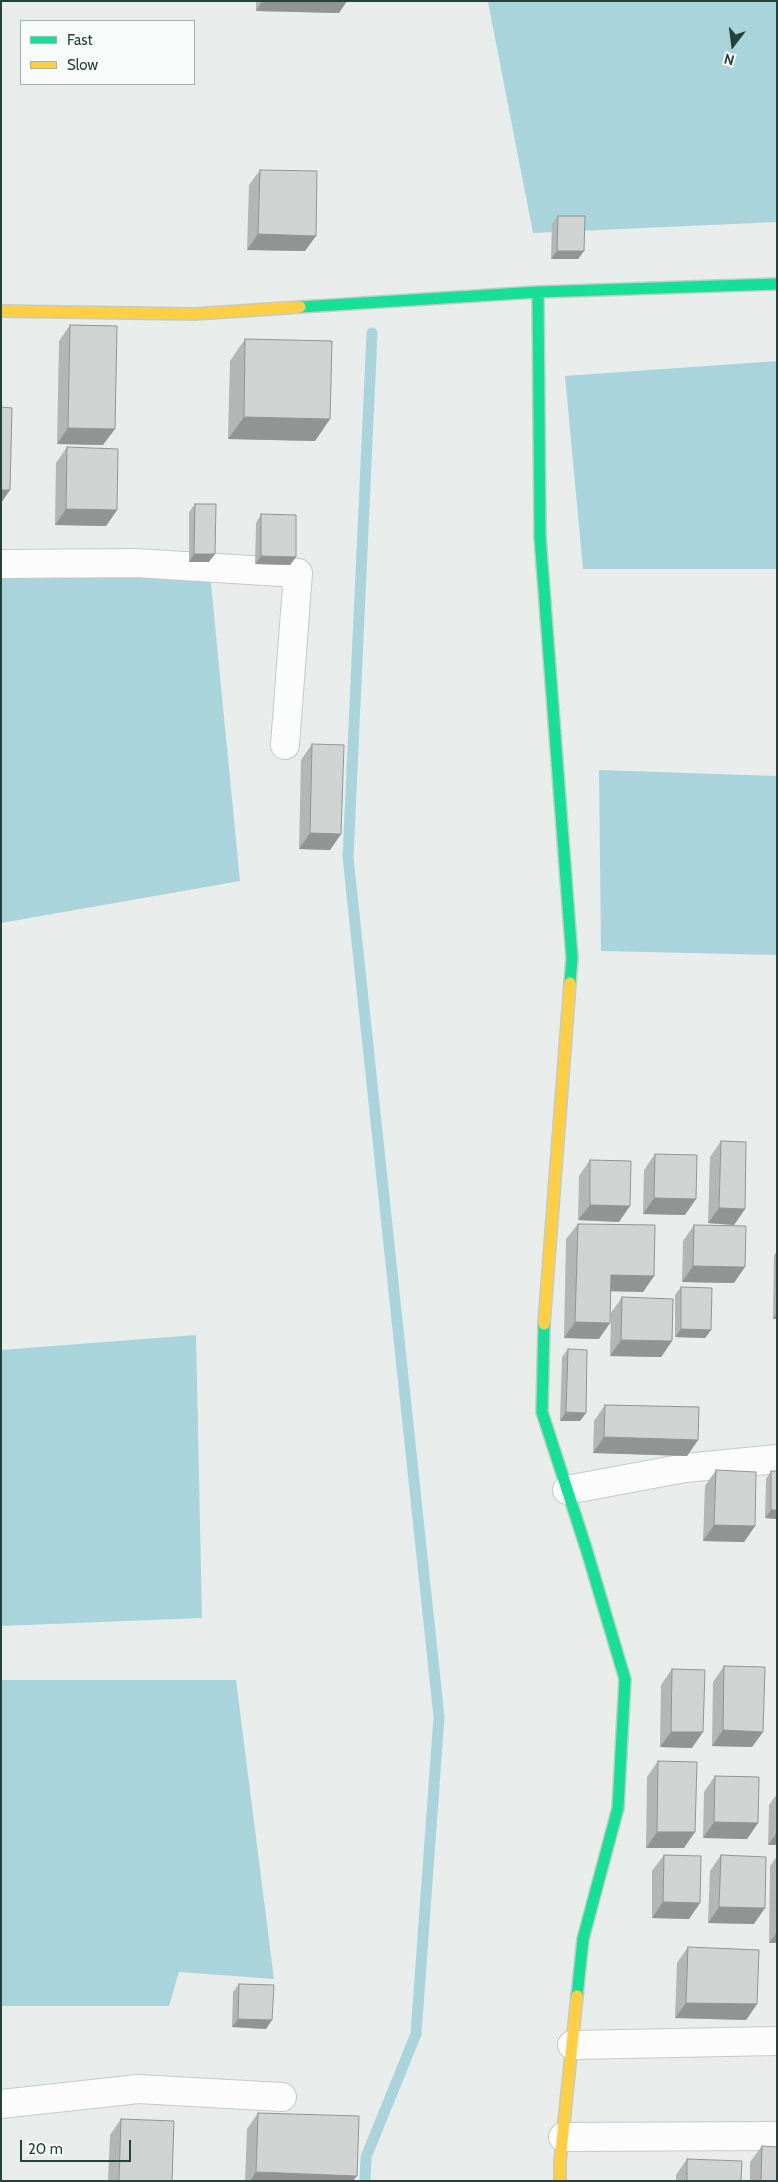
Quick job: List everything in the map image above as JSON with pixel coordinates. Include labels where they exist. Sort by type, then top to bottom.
[{"type":"street","points":[[1,311],[195,314],[538,292],[777,284]]},
{"type":"street","points":[[538,292],[540,538],[572,958],[545,1299],[542,1412],[625,1679],[618,1808],[583,1939],[560,2181]]},
{"type":"street","points":[[1,564],[136,563],[298,573],[285,745]]},
{"type":"street","points":[[567,1490],[685,1468],[777,1459]]},
{"type":"street","points":[[572,2045],[777,2041]]},
{"type":"street","points":[[1,2104],[138,2089],[282,2097]]},
{"type":"street","points":[[563,2137],[777,2136]]},
{"type":"water","points":[[777,1],[777,222],[533,233],[488,2]]},
{"type":"water","points":[[777,361],[777,569],[583,569],[565,376]]},
{"type":"water","points":[[208,553],[240,881],[1,923],[1,578]]},
{"type":"water","points":[[599,770],[777,776],[777,955],[601,951]]},
{"type":"water","points":[[196,1335],[202,1618],[1,1626],[1,1350]]},
{"type":"water","points":[[1,1680],[236,1680],[274,1979],[179,1972],[169,2006],[1,2006]]},
{"type":"building","points":[[260,170],[317,171],[316,236],[258,234]]},
{"type":"building","points":[[558,216],[585,216],[584,251],[557,251]]},
{"type":"building","points":[[70,325],[117,326],[115,429],[68,428]]},
{"type":"building","points":[[245,339],[332,341],[330,419],[244,417]]},
{"type":"building","points":[[1,407],[12,408],[10,490],[1,490]]},
{"type":"building","points":[[67,447],[118,449],[117,510],[66,509]]},
{"type":"building","points":[[195,504],[216,504],[215,554],[194,554]]},
{"type":"building","points":[[261,514],[296,515],[296,557],[261,556]]},
{"type":"building","points":[[312,744],[344,745],[341,834],[310,833]]},
{"type":"building","points":[[721,1141],[746,1142],[745,1209],[719,1208]]},
{"type":"building","points":[[655,1154],[697,1155],[696,1199],[654,1198]]},
{"type":"building","points":[[590,1160],[631,1161],[630,1206],[590,1205]]},
{"type":"building","points":[[578,1224],[655,1225],[654,1276],[611,1275],[610,1323],[575,1322]]},
{"type":"building","points":[[694,1225],[746,1226],[745,1267],[693,1266]]},
{"type":"building","points":[[681,1287],[712,1288],[711,1330],[681,1329]]},
{"type":"building","points":[[622,1297],[673,1299],[672,1341],[621,1340]]},
{"type":"building","points":[[568,1349],[587,1350],[586,1413],[566,1412]]},
{"type":"building","points":[[605,1405],[699,1407],[698,1440],[604,1437]]},
{"type":"building","points":[[716,1470],[756,1472],[755,1526],[714,1525]]},
{"type":"building","points":[[771,1471],[777,1471],[777,1510],[771,1510]]},
{"type":"building","points":[[724,1666],[765,1667],[763,1732],[723,1730]]},
{"type":"building","points":[[672,1669],[705,1670],[703,1732],[671,1732]]},
{"type":"building","points":[[658,1761],[697,1762],[695,1832],[657,1832]]},
{"type":"building","points":[[715,1776],[759,1777],[758,1823],[714,1822]]},
{"type":"building","points":[[664,1855],[701,1856],[700,1903],[663,1902]]},
{"type":"building","points":[[721,1855],[766,1857],[765,1908],[719,1907]]},
{"type":"building","points":[[688,1947],[759,1950],[757,2004],[686,2003]]},
{"type":"building","points":[[239,1984],[274,1985],[272,2020],[238,2019]]},
{"type":"building","points":[[258,2113],[359,2116],[357,2176],[256,2172]]},
{"type":"building","points":[[121,2119],[174,2121],[172,2181],[119,2181]]},
{"type":"building","points":[[762,2146],[777,2147],[777,2181],[761,2181]]},
{"type":"building","points":[[687,2159],[742,2161],[741,2181],[687,2181]]},
{"type":"waterway","points":[[365,2181],[366,2157],[416,2034],[439,1717],[348,857],[372,333]]},
{"type":"traffic: fast","points":[[300,307],[538,292],[777,284]]},
{"type":"traffic: fast","points":[[538,292],[540,537],[572,958],[570,983]]},
{"type":"traffic: fast","points":[[544,1324],[542,1412],[586,1548],[625,1679],[618,1808],[583,1939],[577,1996]]},
{"type":"traffic: slow","points":[[1,311],[195,314],[300,307]]},
{"type":"traffic: slow","points":[[544,1324],[570,983]]},
{"type":"traffic: slow","points":[[560,2181],[560,2161],[577,1996]]}]
